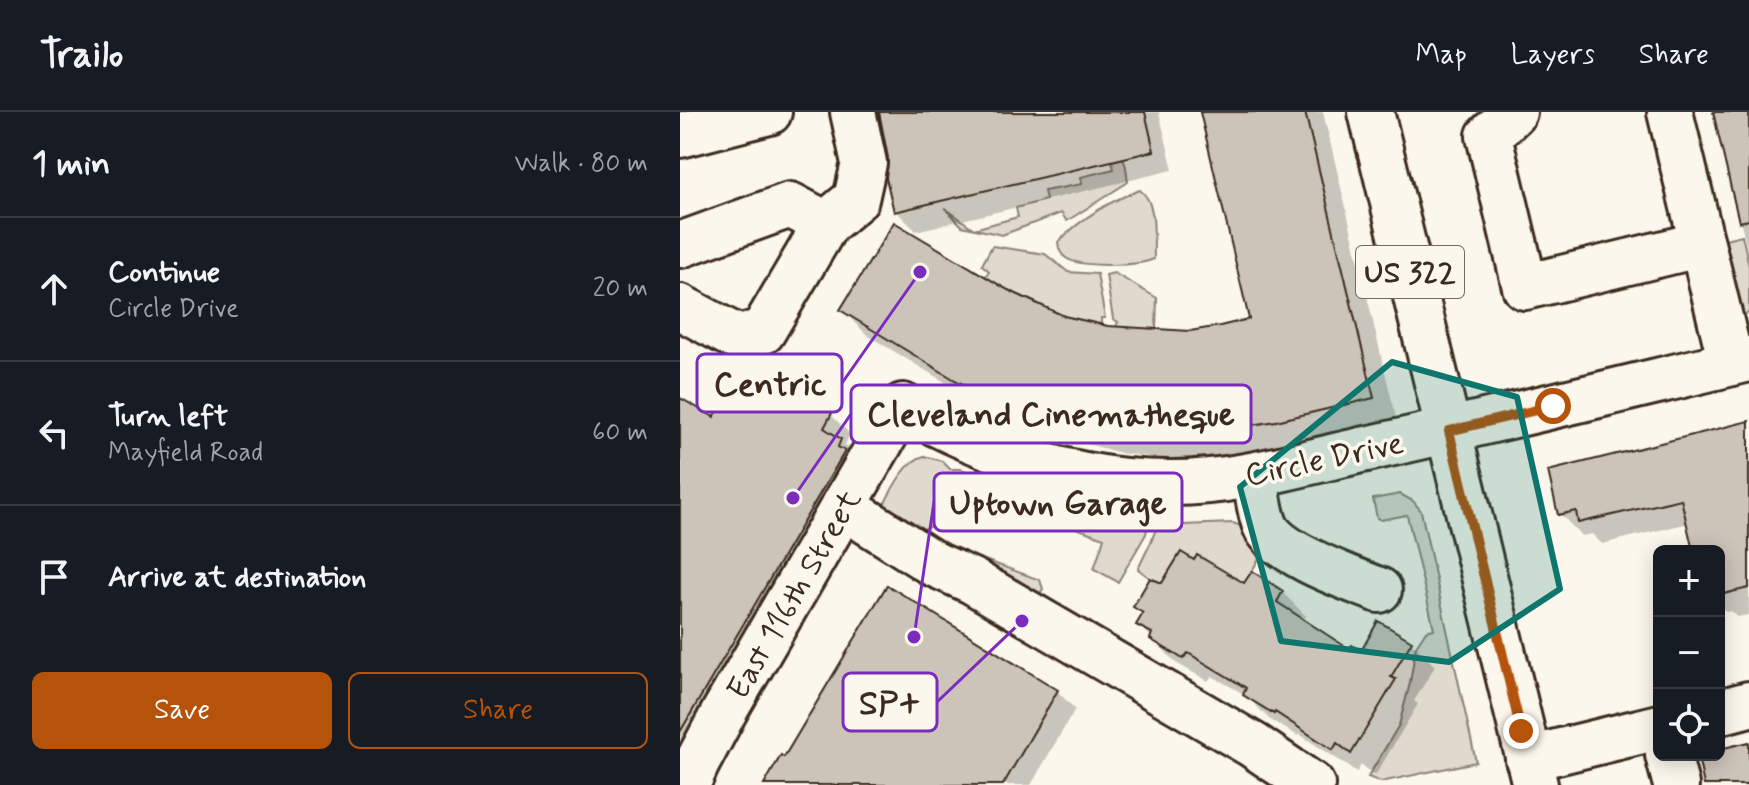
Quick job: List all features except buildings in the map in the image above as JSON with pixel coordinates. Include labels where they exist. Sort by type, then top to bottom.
[{"type":"street","points":[[680,135],[769,112]]},
{"type":"street","points":[[680,307],[738,338],[763,331],[826,224],[856,199],[864,163],[853,112]]},
{"type":"street","name":"US 322","points":[[1371,112],[1532,772]]},
{"type":"street","points":[[1514,112],[1489,136],[1525,287],[1702,244]]},
{"type":"street","points":[[1670,112],[1702,244],[1740,361]]},
{"type":"street","points":[[680,245],[790,205],[826,224]]},
{"type":"street","name":"Circle Drive","points":[[903,406],[966,439],[1060,470],[1168,483],[1254,476],[1740,361]]},
{"type":"street","name":"East 116th Street","points":[[687,785],[724,712],[860,517],[886,433],[903,406]]},
{"type":"street","points":[[1254,476],[1265,525],[1271,535],[1290,550],[1379,590]]},
{"type":"street","points":[[860,517],[934,564],[972,581],[1253,745],[1312,785]]},
{"type":"street","points":[[1725,710],[1749,704]]},
{"type":"street","points":[[1532,772],[1653,729]]},
{"type":"street","points":[[1670,761],[1676,785]]},
{"type":"highlighted area","points":[[1392,362],[1517,397],[1560,589],[1449,662],[1281,641],[1240,487]]},
{"type":"shaded area","points":[[1123,158],[1128,182],[1067,221],[1061,213],[1002,235],[975,229],[1018,217],[1016,208],[1046,200],[1044,191],[1082,184],[1081,177],[1114,169],[1112,161]]},
{"type":"shaded area","points":[[1140,190],[1150,203],[1152,212],[1154,259],[1096,265],[1073,261],[1062,255],[1058,242],[1076,226],[1106,205]]},
{"type":"shaded area","points":[[945,208],[973,229],[962,226]]},
{"type":"shaded area","points":[[1742,235],[1749,266],[1749,313],[1738,316],[1712,242]]},
{"type":"shaded area","points":[[992,246],[1045,254],[1068,272],[1097,274],[1105,318],[1101,318],[1101,325],[1064,316],[985,277],[989,271],[982,265]]},
{"type":"shaded area","points":[[1114,273],[1157,298],[1156,330],[1116,327],[1118,322],[1113,319],[1106,275]]},
{"type":"shaded area","points":[[924,456],[942,461],[950,469],[961,469],[1034,497],[1116,522],[1148,524],[1146,534],[1118,582],[1094,569],[1104,538],[966,488],[957,515],[914,533],[878,516],[903,472],[916,459]]},
{"type":"shaded area","points":[[1400,494],[1413,501],[1421,511],[1476,762],[1381,782],[1368,777],[1399,725],[1416,646],[1426,631],[1434,629],[1407,515],[1377,518],[1373,499]]},
{"type":"shaded area","points":[[1233,523],[1241,526],[1259,559],[1241,589],[1230,575],[1197,555],[1194,560],[1181,553],[1162,583],[1138,569],[1157,526]]},
{"type":"shaded area","points":[[982,559],[1040,580],[1043,589],[1036,594],[981,563]]},
{"type":"place","name":"Centric","points":[[920,272]]},
{"type":"place","name":"Cleveland Cinematheque","points":[[793,498]]},
{"type":"place","name":"SP+","points":[[1022,621]]},
{"type":"place","name":"Uptown Garage","points":[[914,637]]},
{"type":"route","points":[[1521,731],[1449,431],[1553,406]]}]
